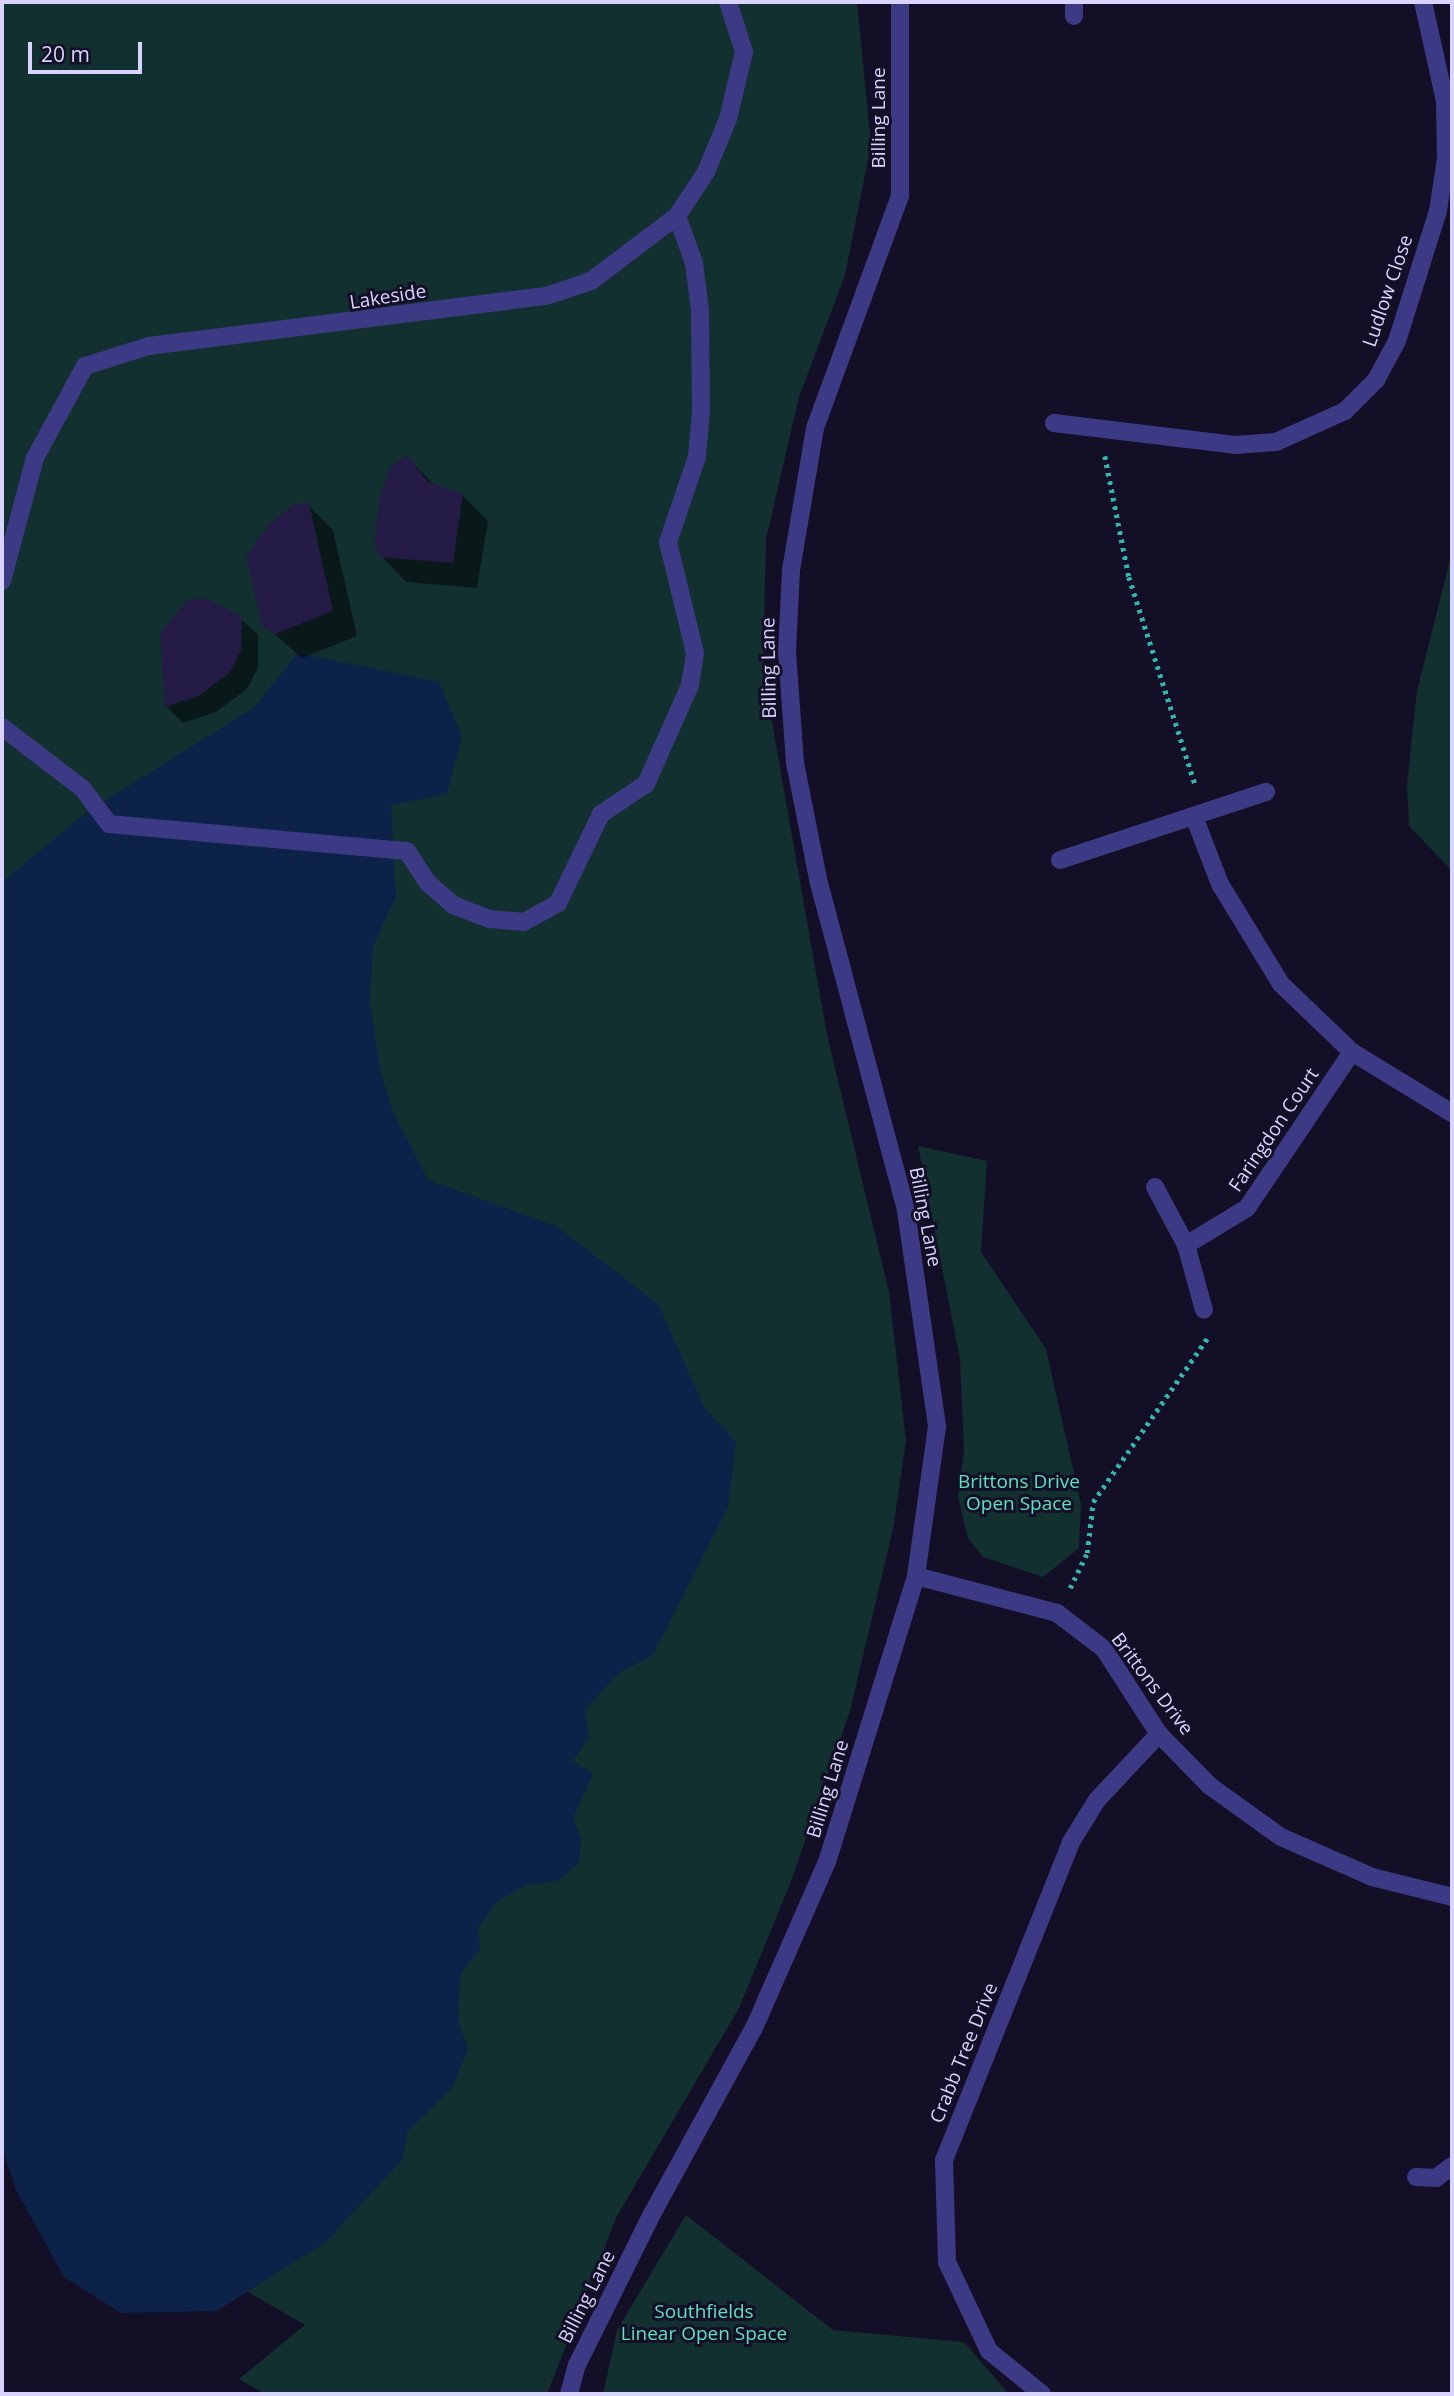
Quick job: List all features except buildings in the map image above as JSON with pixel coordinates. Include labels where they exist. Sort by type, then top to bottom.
[{"type":"street","name":"Lakeside","points":[[2,581],[35,458],[85,366],[149,346],[546,296],[591,281],[677,216],[706,172],[741,65],[744,52],[728,2]]},
{"type":"street","name":"Billing Lane","points":[[569,2394],[577,2365],[652,2214],[754,2028],[827,1862],[916,1576],[937,1426],[906,1210],[819,884],[795,763],[787,652],[794,542],[815,428],[900,196],[900,2]]},
{"type":"street","name":"Ludlow Close","points":[[1054,423],[1235,445],[1276,442],[1345,411],[1376,380],[1397,341],[1438,211],[1446,158],[1445,101],[1423,2]]},
{"type":"street","points":[[2,727],[83,789],[109,824],[407,851],[428,883],[453,905],[490,919],[524,922],[558,903],[601,814],[646,784],[690,685],[695,653],[667,542],[697,457],[701,311],[694,263],[677,216]]},
{"type":"street","points":[[1060,860],[1195,819],[1266,792]]},
{"type":"street","points":[[1195,819],[1220,884],[1281,984],[1352,1052],[1452,1112]]},
{"type":"street","name":"Faringdon Court","points":[[1186,1245],[1247,1208],[1352,1052]]},
{"type":"street","points":[[1155,1187],[1186,1245],[1204,1311]]},
{"type":"street","name":"Brittons Drive","points":[[916,1576],[1057,1614],[1104,1649],[1159,1734],[1210,1786],[1281,1836],[1372,1878],[1452,1897]]},
{"type":"street","name":"Crabb Tree Drive","points":[[1042,2394],[989,2351],[947,2262],[944,2160],[1071,1842],[1097,1800],[1159,1734]]},
{"type":"street","points":[[1416,2177],[1436,2178],[1452,2166]]},
{"type":"path","points":[[1101,427],[1129,577],[1196,782],[1195,819]]},
{"type":"path","points":[[1057,1614],[1087,1553],[1093,1502],[1208,1337],[1204,1311]]},
{"type":"green space","points":[[2,2],[857,2],[871,145],[845,275],[799,397],[766,539],[763,671],[827,1035],[889,1292],[906,1441],[893,1529],[850,1711],[790,1884],[739,2008],[617,2216],[547,2394],[265,2394],[239,2379],[305,2325],[2,2149]]},
{"type":"green space","points":[[1452,552],[1452,871],[1409,826],[1407,784],[1417,691]]},
{"type":"green space","name":"Brittons Drive Open Space","points":[[918,1146],[987,1161],[981,1252],[1046,1349],[1081,1504],[1079,1548],[1043,1577],[983,1557],[968,1538],[958,1496],[964,1450],[960,1359]]},
{"type":"green space","name":"Southfields Linear Open Space","points":[[686,2215],[833,2330],[964,2342],[1009,2394],[603,2394],[617,2330]]},
{"type":"water","points":[[297,653],[439,682],[462,737],[447,794],[391,805],[396,897],[373,946],[370,1002],[380,1069],[393,1112],[428,1180],[556,1226],[658,1304],[704,1407],[736,1442],[728,1507],[653,1655],[619,1673],[585,1710],[589,1736],[573,1761],[593,1774],[573,1818],[581,1838],[579,1863],[558,1881],[526,1885],[495,1903],[478,1929],[480,1949],[460,1975],[458,2020],[468,2049],[453,2087],[407,2132],[403,2159],[326,2242],[217,2311],[121,2313],[64,2277],[16,2190],[2,2148],[2,882],[87,812],[255,707]]}]
